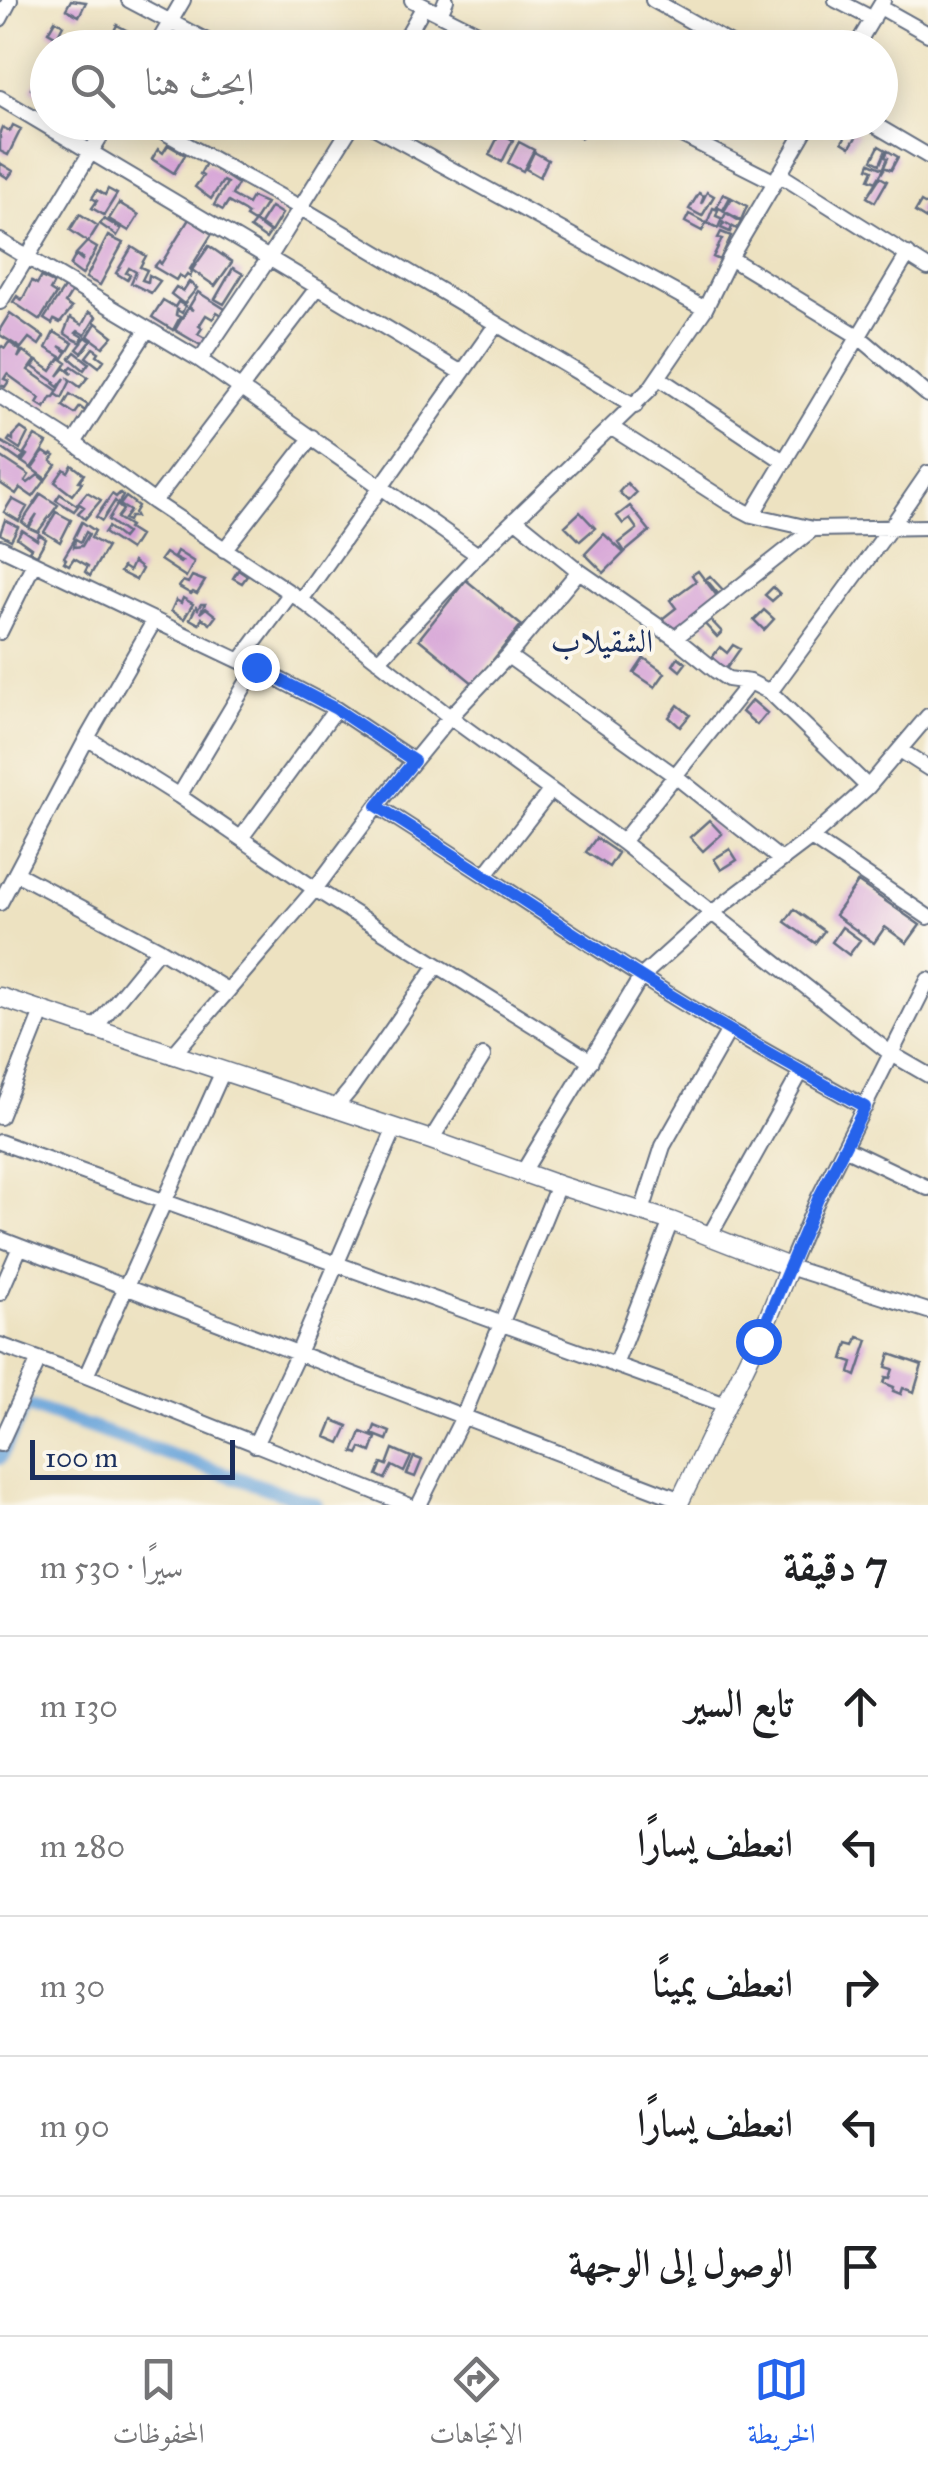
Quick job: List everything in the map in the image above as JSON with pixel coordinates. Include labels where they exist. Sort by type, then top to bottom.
[{"type":"street","points":[[0,18],[10,0]]},
{"type":"street","points":[[129,0],[185,30]]},
{"type":"street","points":[[165,30],[183,0]]},
{"type":"street","points":[[654,0],[706,30]]},
{"type":"street","points":[[836,0],[879,8],[928,34]]},
{"type":"street","points":[[407,30],[418,3],[443,7],[479,30]]},
{"type":"street","points":[[866,30],[879,8]]},
{"type":"street","points":[[0,98],[30,116]]},
{"type":"street","points":[[898,138],[928,156]]},
{"type":"street","points":[[71,140],[462,373]]},
{"type":"street","points":[[0,302],[98,140]]},
{"type":"street","points":[[178,140],[301,208],[634,406]]},
{"type":"street","points":[[200,360],[343,140]]},
{"type":"street","points":[[398,140],[705,309]]},
{"type":"street","points":[[695,140],[777,178],[928,268]]},
{"type":"street","points":[[378,660],[478,555],[659,378],[705,309],[730,258],[799,140]]},
{"type":"street","points":[[0,241],[200,360],[478,555]]},
{"type":"street","points":[[752,515],[908,254]]},
{"type":"street","points":[[730,258],[858,336],[928,395]]},
{"type":"street","points":[[154,502],[318,286]]},
{"type":"street","points":[[240,660],[383,487],[496,326]]},
{"type":"street","points":[[74,443],[147,330]]},
{"type":"street","points":[[659,378],[785,462]]},
{"type":"street","points":[[0,396],[296,596],[450,717],[713,912],[890,1053],[928,1075]]},
{"type":"street","points":[[612,428],[752,515],[812,529],[928,527]]},
{"type":"street","points":[[224,550],[312,438]]},
{"type":"street","points":[[770,692],[928,473]]},
{"type":"street","points":[[515,519],[579,571],[728,679],[750,682],[770,692],[868,787]]},
{"type":"street","points":[[675,638],[812,529]]},
{"type":"street","points":[[0,547],[256,667],[336,709],[414,761]]},
{"type":"street","points":[[0,632],[34,563]]},
{"type":"street","points":[[172,1056],[316,889],[450,717],[508,656],[579,571]]},
{"type":"street","points":[[0,903],[154,621]]},
{"type":"street","points":[[508,656],[674,775],[781,860]]},
{"type":"street","points":[[179,796],[256,667]]},
{"type":"street","points":[[622,842],[750,682]]},
{"type":"street","points":[[241,838],[336,709]]},
{"type":"street","points":[[523,1172],[641,976],[713,912],[811,838],[868,787],[928,716]]},
{"type":"street","points":[[87,738],[590,1062]]},
{"type":"street","points":[[900,750],[928,768]]},
{"type":"street","points":[[486,874],[551,790]]},
{"type":"street","points":[[377,806],[641,976],[865,1107]]},
{"type":"street","points":[[811,838],[928,917]]},
{"type":"street","points":[[16,873],[228,990]]},
{"type":"street","points":[[93,1030],[159,949]]},
{"type":"street","points":[[334,1109],[436,964]]},
{"type":"street","points":[[0,1239],[680,1502],[770,1316],[818,1199],[928,980]]},
{"type":"street","points":[[0,997],[642,1211],[790,1267],[928,1311]]},
{"type":"street","points":[[0,1117],[42,1012]]},
{"type":"street","points":[[642,1211],[663,1146],[729,1030]]},
{"type":"street","points":[[432,1140],[483,1056]]},
{"type":"street","points":[[86,1376],[223,1072]]},
{"type":"street","points":[[710,1235],[801,1072]]},
{"type":"street","points":[[255,1446],[395,1128]]},
{"type":"street","points":[[0,1142],[726,1405]]},
{"type":"street","points":[[844,1148],[928,1188]]},
{"type":"street","points":[[420,1505],[463,1417],[558,1185]]},
{"type":"street","points":[[615,1365],[671,1221]]},
{"type":"street","points":[[0,1293],[20,1246]]},
{"type":"street","points":[[0,1345],[408,1505]]},
{"type":"street","points":[[0,1444],[39,1360]]},
{"type":"building","points":[[71,0],[86,2],[79,16],[66,9]]},
{"type":"building","points":[[55,20],[63,25],[60,30],[49,30]]},
{"type":"building","points":[[13,125],[21,129],[8,155],[0,151],[0,132],[2,127],[10,131]]},
{"type":"building","points":[[496,140],[513,140],[502,162],[489,155]]},
{"type":"building","points":[[519,142],[534,150],[523,171],[508,163]]},
{"type":"building","points":[[168,145],[185,155],[174,173],[152,159],[158,149],[163,153]]},
{"type":"building","points":[[879,146],[886,150],[880,164],[872,160]]},
{"type":"building","points":[[888,151],[898,157],[891,170],[884,167]]},
{"type":"building","points":[[534,152],[548,160],[540,177],[526,169]]},
{"type":"building","points":[[0,163],[13,171],[8,178],[0,173]]},
{"type":"building","points":[[206,163],[238,184],[232,195],[248,204],[252,197],[266,203],[254,222],[228,202],[223,210],[214,205],[227,183],[223,181],[211,199],[195,187]]},
{"type":"building","points":[[870,163],[884,169],[876,182],[869,179],[873,170],[868,168]]},
{"type":"building","points":[[880,177],[887,181],[875,202],[867,197]]},
{"type":"building","points":[[108,189],[117,194],[104,215],[92,208],[97,201],[92,198],[97,190],[105,195]]},
{"type":"building","points":[[707,192],[714,196],[702,216],[689,209],[699,193],[704,196],[701,204]]},
{"type":"building","points":[[723,194],[730,197],[723,210],[717,207]]},
{"type":"building","points":[[732,198],[747,206],[741,220],[724,211]]},
{"type":"building","points":[[921,202],[928,206],[928,220],[915,212]]},
{"type":"building","points":[[119,203],[139,215],[129,231],[109,219]]},
{"type":"building","points":[[271,207],[282,214],[271,232],[260,224]]},
{"type":"building","points":[[713,208],[718,210],[716,216],[723,219],[726,213],[741,222],[737,229],[726,223],[732,227],[730,232],[721,228],[725,224],[721,221],[718,228],[707,223]]},
{"type":"building","points":[[80,214],[98,226],[88,242],[70,230]]},
{"type":"building","points":[[689,214],[706,223],[702,231],[685,222]]},
{"type":"building","points":[[104,219],[121,229],[117,236],[100,224]]},
{"type":"building","points":[[189,219],[212,234],[190,269],[190,277],[179,275],[176,280],[154,267],[159,261],[161,264]]},
{"type":"building","points":[[255,222],[270,233],[266,239],[250,228]]},
{"type":"building","points":[[721,232],[731,236],[720,260],[713,257],[722,239],[718,238]]},
{"type":"building","points":[[108,236],[123,243],[100,285],[86,278]]},
{"type":"building","points":[[87,242],[97,248],[82,275],[70,266],[76,255],[82,260],[76,254]]},
{"type":"building","points":[[209,246],[232,262],[215,286],[192,270]]},
{"type":"building","points":[[132,247],[146,256],[140,267],[147,270],[142,280],[148,282],[149,275],[160,281],[151,293],[131,283],[136,272],[129,268],[127,280],[116,273]]},
{"type":"building","points":[[233,268],[243,274],[224,304],[215,299]]},
{"type":"building","points":[[41,277],[54,283],[50,290],[56,294],[40,320],[13,302],[17,296],[22,300],[32,281],[37,284]]},
{"type":"building","points":[[189,282],[197,288],[184,304],[171,294],[176,287],[183,291]]},
{"type":"building","points":[[66,285],[73,290],[65,303],[72,308],[60,323],[54,320],[52,324],[44,319]]},
{"type":"building","points":[[198,292],[225,309],[213,319],[206,315],[199,326],[202,328],[198,334],[205,338],[202,346],[175,330],[188,308],[193,310],[189,307]]},
{"type":"building","points":[[163,300],[175,307],[178,302],[185,306],[182,313],[177,310],[180,317],[173,330],[152,317]]},
{"type":"building","points":[[89,312],[96,317],[85,335],[76,333],[83,337],[81,343],[64,333],[70,318],[82,325]]},
{"type":"building","points":[[10,313],[44,337],[39,345],[29,338],[21,348],[0,335]]},
{"type":"building","points":[[96,323],[113,336],[103,347],[88,336]]},
{"type":"building","points":[[54,332],[73,343],[68,351],[59,346],[67,352],[63,358],[46,348]]},
{"type":"building","points":[[86,337],[91,341],[82,353],[77,349]]},
{"type":"building","points":[[9,342],[21,351],[18,358],[23,351],[35,360],[28,370],[58,391],[45,408],[37,403],[40,398],[7,374],[4,379],[9,381],[5,387],[0,385],[0,348]]},
{"type":"building","points":[[93,348],[104,360],[99,367],[86,357]]},
{"type":"building","points":[[75,352],[89,363],[84,370],[70,358]]},
{"type":"building","points":[[60,358],[67,363],[58,376],[65,368],[72,374],[72,366],[88,377],[80,387],[69,379],[62,398],[56,394],[65,378],[58,387],[33,367],[37,361],[51,371]]},
{"type":"building","points":[[70,394],[88,405],[85,411],[80,407],[75,414],[63,406]]},
{"type":"building","points":[[21,428],[28,433],[20,449],[8,441]]},
{"type":"building","points":[[35,436],[47,443],[31,468],[22,462]]},
{"type":"building","points":[[2,442],[24,455],[20,461],[0,447]]},
{"type":"building","points":[[44,452],[55,456],[51,461],[56,465],[46,479],[32,469]]},
{"type":"building","points":[[0,456],[29,475],[25,481],[28,483],[38,475],[45,481],[33,497],[20,488],[16,494],[0,483]]},
{"type":"building","points":[[72,465],[84,474],[72,495],[55,482]]},
{"type":"building","points":[[627,483],[636,493],[628,501],[619,492]]},
{"type":"building","points":[[87,492],[101,500],[85,519],[78,513],[84,507],[78,503]]},
{"type":"building","points":[[120,493],[123,496],[118,504],[115,501],[102,521],[96,517],[112,494],[116,497]]},
{"type":"building","points":[[41,494],[58,505],[38,532],[29,528],[37,514],[28,527],[22,522]]},
{"type":"building","points":[[60,494],[78,506],[74,511],[56,500]]},
{"type":"building","points":[[126,497],[138,506],[136,517],[128,521],[124,519],[130,511],[120,505]]},
{"type":"building","points":[[12,499],[27,507],[19,521],[4,512]]},
{"type":"building","points":[[117,505],[123,510],[117,518],[139,536],[130,550],[104,533],[108,527],[122,538],[126,533],[108,520]]},
{"type":"building","points":[[630,506],[650,531],[625,552],[619,543],[637,529],[630,519],[623,524],[617,516]]},
{"type":"building","points":[[56,512],[71,520],[60,542],[44,532]]},
{"type":"building","points":[[580,512],[595,528],[580,541],[565,526]]},
{"type":"building","points":[[5,520],[18,527],[11,540],[0,534]]},
{"type":"building","points":[[82,522],[95,531],[91,538],[107,547],[90,576],[85,572],[88,566],[74,558],[69,565],[64,562],[75,539],[74,547],[82,546],[89,534],[86,532],[81,542],[74,538]]},
{"type":"building","points":[[22,530],[37,540],[39,534],[46,539],[37,555],[17,538]]},
{"type":"building","points":[[604,534],[624,553],[604,573],[585,554]]},
{"type":"building","points":[[177,551],[194,562],[186,577],[160,560],[165,553],[180,563],[174,557]]},
{"type":"building","points":[[133,562],[142,569],[136,580],[120,572],[123,567],[129,571]]},
{"type":"building","points":[[238,570],[247,576],[242,583],[233,578]]},
{"type":"building","points":[[698,571],[717,596],[675,629],[662,619],[676,608],[670,600],[696,581],[692,575]]},
{"type":"building","points":[[192,576],[205,581],[197,594],[179,587]]},
{"type":"building","points":[[710,576],[725,592],[720,596],[706,579]]},
{"type":"building","points":[[466,580],[521,625],[474,684],[419,639]]},
{"type":"building","points":[[773,587],[780,594],[772,601],[765,595]]},
{"type":"building","points":[[183,598],[193,604],[184,619],[171,611],[176,600],[181,603]]},
{"type":"building","points":[[205,604],[200,613],[206,608],[216,616],[210,624],[202,618],[199,624],[190,619]]},
{"type":"building","points":[[764,610],[774,619],[764,630],[754,620]]},
{"type":"building","points":[[707,616],[722,632],[717,637],[702,621]]},
{"type":"building","points":[[733,645],[740,649],[726,669],[711,659],[720,647],[727,653]]},
{"type":"building","points":[[678,657],[686,663],[680,671],[673,665]]},
{"type":"building","points":[[644,658],[665,673],[655,687],[634,673]]},
{"type":"building","points":[[752,700],[767,713],[757,725],[742,712]]},
{"type":"building","points":[[678,705],[690,715],[680,727],[669,717]]},
{"type":"building","points":[[709,820],[722,834],[703,851],[690,837]]},
{"type":"building","points":[[596,838],[618,853],[609,867],[586,852]]},
{"type":"building","points":[[730,849],[737,860],[721,870],[714,859]]},
{"type":"building","points":[[858,882],[920,925],[907,943],[885,927],[874,943],[835,915]]},
{"type":"building","points":[[794,909],[824,931],[815,943],[785,922]]},
{"type":"building","points":[[842,927],[860,940],[849,955],[832,942]]},
{"type":"building","points":[[858,1337],[868,1340],[856,1376],[850,1373],[853,1362],[843,1359],[848,1343],[855,1345]]},
{"type":"building","points":[[890,1354],[922,1365],[914,1392],[903,1388],[901,1394],[884,1383],[893,1369],[886,1367]]},
{"type":"building","points":[[333,1420],[348,1426],[340,1443],[326,1437]]},
{"type":"building","points":[[375,1426],[390,1432],[387,1440],[372,1434]]},
{"type":"building","points":[[361,1432],[376,1438],[371,1452],[361,1448],[358,1454],[353,1452]]},
{"type":"building","points":[[393,1449],[411,1457],[404,1472],[392,1466],[385,1479],[377,1475],[382,1463],[387,1465]]},
{"type":"building","points":[[414,1457],[422,1460],[415,1477],[407,1474]]},
{"type":"waterway","points":[[0,1458],[25,1405],[316,1505]]},
{"type":"district","name":"الشقيلاب","points":[[602,641]]},
{"type":"route","points":[[256,667],[336,709],[414,761],[377,806],[641,976],[865,1107],[818,1199],[758,1341]]}]
